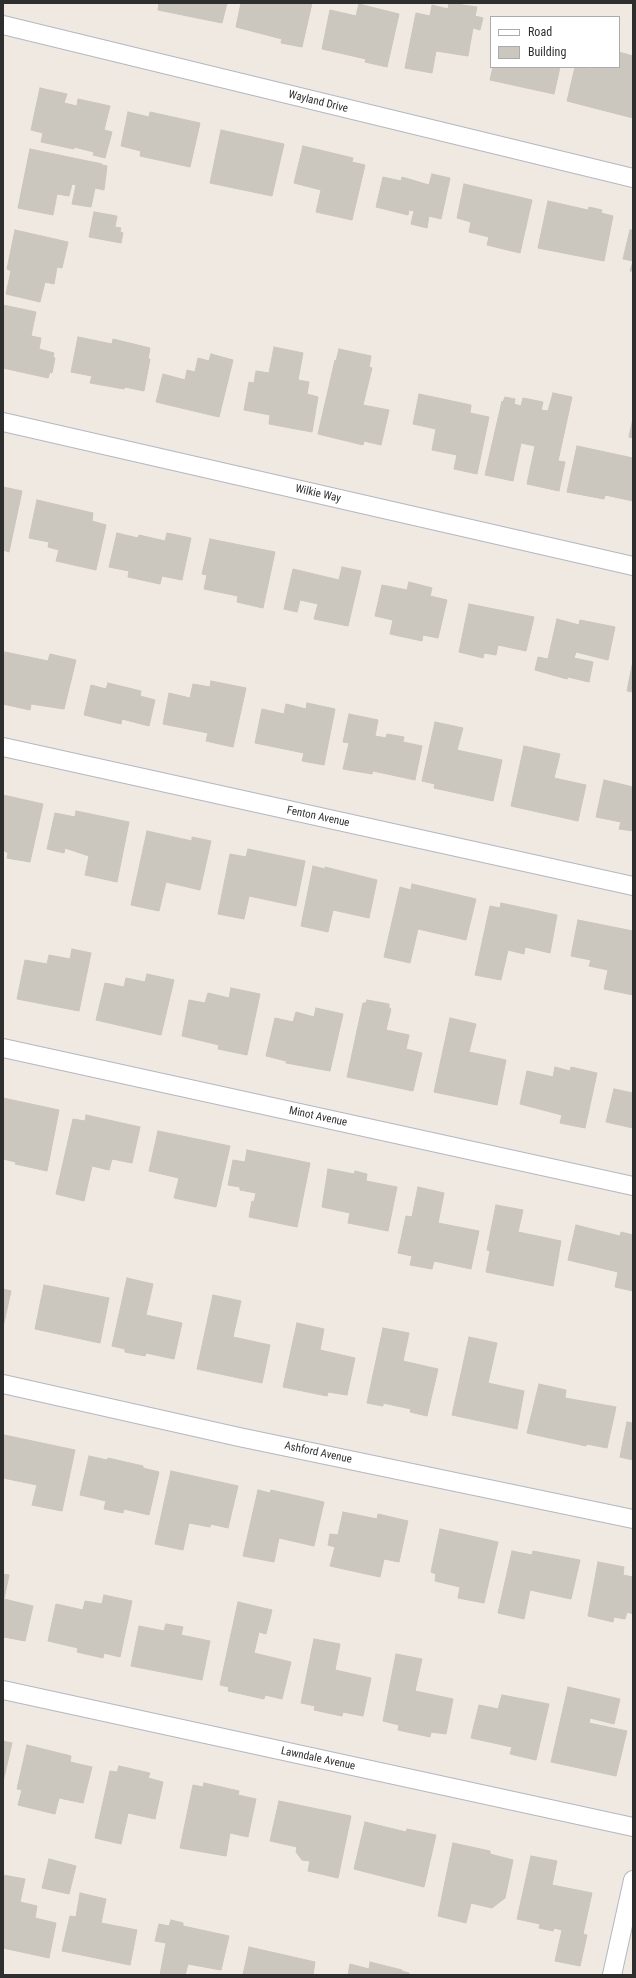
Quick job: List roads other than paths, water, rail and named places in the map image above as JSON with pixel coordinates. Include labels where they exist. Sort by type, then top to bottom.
[{"type":"street","name":"Wayland Drive","points":[[3,26],[633,178]]},
{"type":"street","name":"Wilkie Way","points":[[3,422],[633,566]]},
{"type":"street","name":"Fenton Avenue","points":[[3,748],[633,886]]},
{"type":"street","name":"Minot Avenue","points":[[3,1048],[633,1186]]},
{"type":"street","name":"Ashford Avenue","points":[[3,1384],[239,1437],[633,1519]]},
{"type":"street","name":"Lawndale Avenue","points":[[3,1690],[633,1827]]},
{"type":"street","points":[[612,1975],[633,1880]]}]
